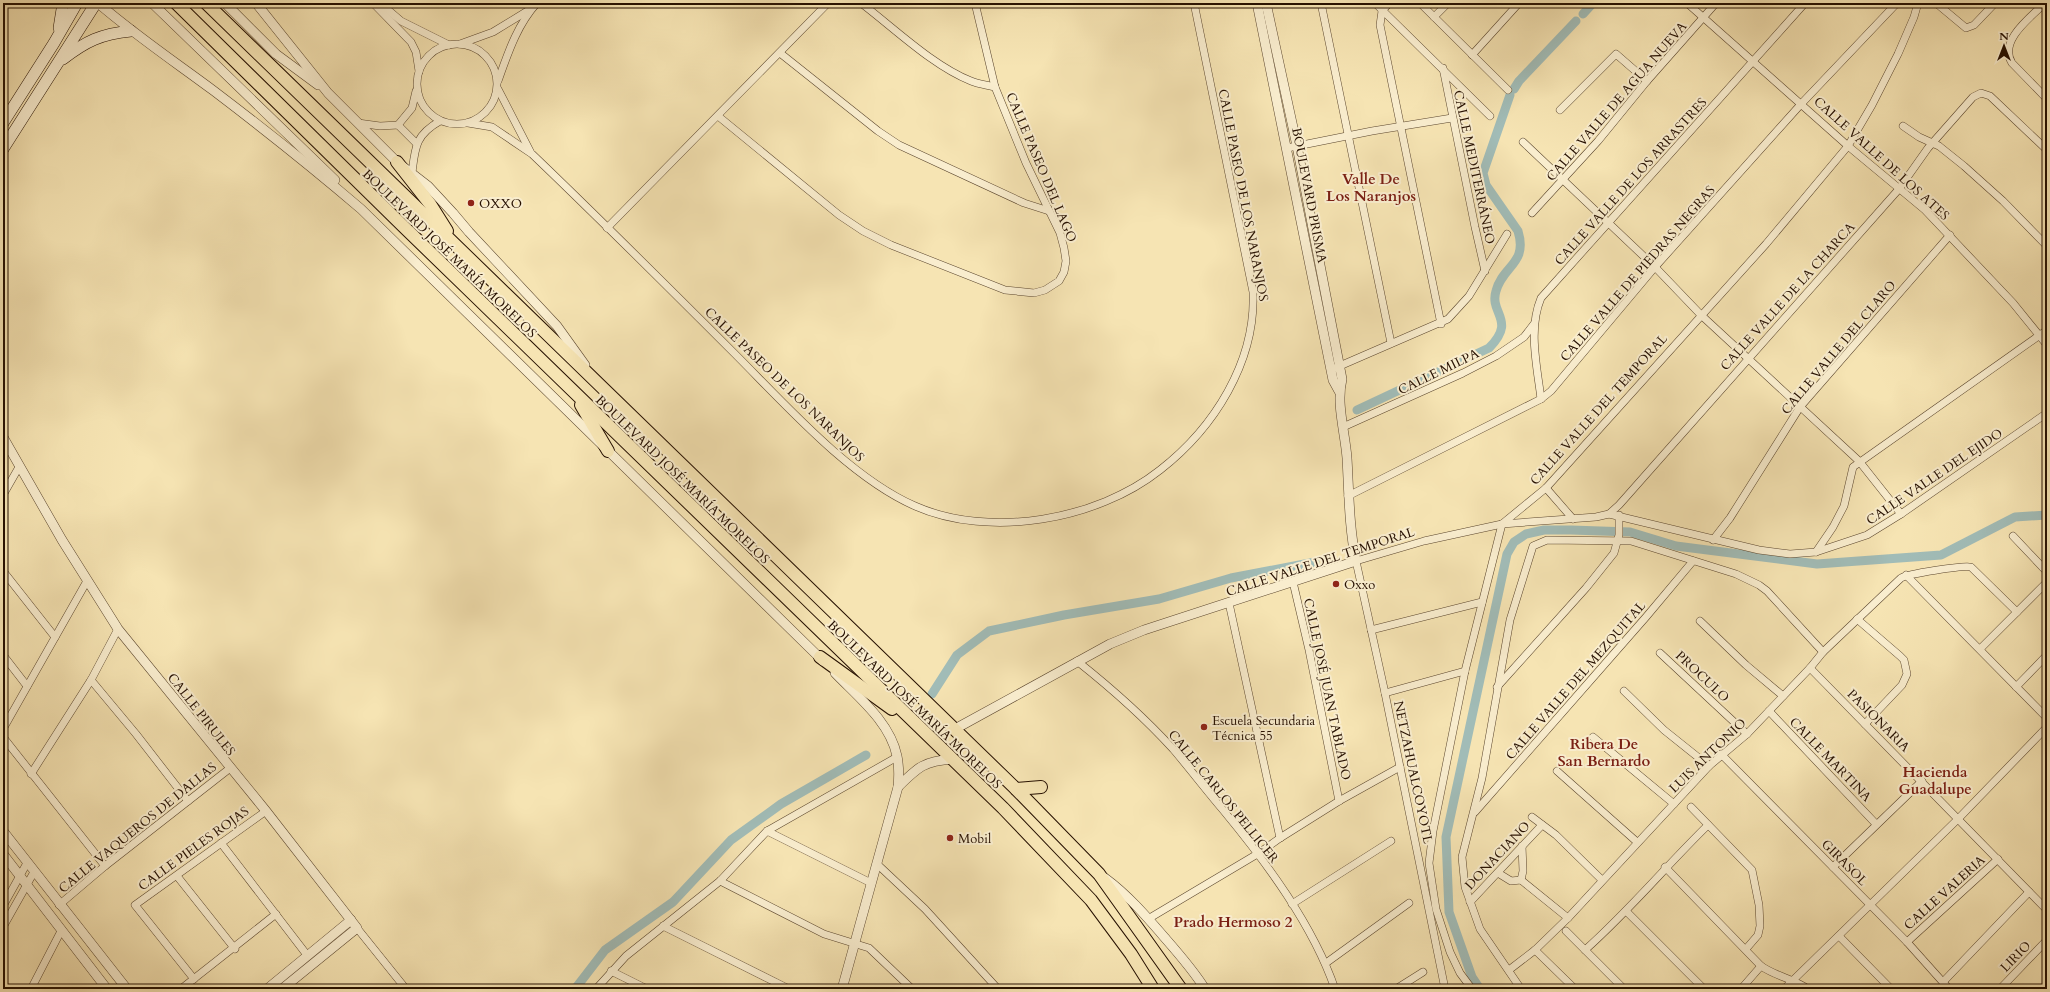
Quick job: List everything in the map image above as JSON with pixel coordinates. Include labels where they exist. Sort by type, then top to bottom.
[{"type":"main road","points":[[54,43],[63,3]]},
{"type":"main road","points":[[3,123],[54,43],[77,3]]},
{"type":"main road","points":[[3,149],[97,3]]},
{"type":"main road","name":"BOULEVARD JOSÉ MARÍA MORELOS","points":[[176,3],[403,226],[953,759],[1091,900],[1131,954],[1152,989]]},
{"type":"main road","name":"BOULEVARD JOSÉ MARÍA MORELOS","points":[[206,3],[1016,789],[1099,874],[1181,988]]},
{"type":"main road","points":[[56,65],[85,43],[97,37],[109,33],[131,31]]},
{"type":"main road","points":[[396,162],[430,204],[458,249]]},
{"type":"main road","points":[[574,392],[608,452]]},
{"type":"main road","points":[[820,657],[927,734]]},
{"type":"main road","points":[[1016,789],[1041,786]]},
{"type":"street","points":[[97,3],[131,31],[250,118],[361,209]]},
{"type":"street","points":[[152,3],[324,168],[361,209],[608,452],[820,657],[875,715],[888,734],[897,757],[898,787],[842,989]]},
{"type":"street","points":[[225,3],[276,54],[328,93]]},
{"type":"street","points":[[256,3],[328,93],[396,162],[412,173],[448,208],[557,326],[592,376]]},
{"type":"street","points":[[358,123],[380,126],[398,125],[412,108],[417,89],[419,71],[416,52],[411,42],[373,3]]},
{"type":"street","points":[[380,3],[401,21],[449,45]]},
{"type":"street","points":[[417,89],[421,102],[428,113],[440,121],[454,125],[468,123],[481,117],[491,107],[513,38],[531,9],[537,3]]},
{"type":"street","points":[[607,228],[828,3]]},
{"type":"street","points":[[861,3],[934,60],[953,72],[972,82],[995,87]]},
{"type":"street","name":"CALLE PASEO DEL LAGO","points":[[718,116],[839,215],[863,231],[891,245],[1005,290],[1034,293],[1045,290],[1059,281],[1064,272],[1066,261],[1060,233],[1026,163],[995,87],[974,3]]},
{"type":"street","name":"CALLE PASEO DE LOS NARANJOS","points":[[468,123],[492,127],[532,154],[824,441],[860,473],[890,493],[916,507],[946,516],[978,520],[1016,522],[1052,518],[1082,510],[1124,493],[1151,477],[1178,456],[1203,429],[1223,399],[1241,365],[1250,337],[1254,313],[1253,292],[1194,3]]},
{"type":"street","name":"BOULEVARD PRISMA","points":[[1257,3],[1287,148],[1336,367]]},
{"type":"street","name":"BOULEVARD PRISMA","points":[[1266,3],[1297,146],[1336,367],[1333,380],[1339,391],[1351,538],[1356,561]]},
{"type":"street","points":[[1321,3],[1391,343]]},
{"type":"street","points":[[1375,3],[1443,68],[1490,116]]},
{"type":"street","points":[[1389,3],[1382,11],[1380,25],[1441,324]]},
{"type":"street","points":[[1420,3],[1508,90]]},
{"type":"street","points":[[1434,17],[1448,3]]},
{"type":"street","points":[[1472,55],[1519,3]]},
{"type":"street","name":"CALLE VALLE DE LOS ATES","points":[[1687,3],[1802,103],[1848,146],[1925,210],[2013,303],[2047,345]]},
{"type":"street","name":"CALLE VALLE DE AGUA NUEVA","points":[[1532,213],[1598,141],[1647,81],[1716,3]]},
{"type":"street","name":"CALLE VALLE DE LOS ARRASTRES","points":[[1541,399],[1534,324],[1541,298],[1806,3]]},
{"type":"street","name":"CALLE VALLE DE PIEDRAS NEGRAS","points":[[1348,496],[1541,399],[1551,391],[1656,267],[1802,103],[1897,3]]},
{"type":"street","name":"CALLE VALLE DEL TEMPORAL","points":[[955,729],[1077,661],[1110,644],[1144,630],[1356,561],[1431,540],[1502,524],[1546,488],[1766,244],[1848,146],[1872,105],[1898,54],[1918,3]]},
{"type":"street","points":[[1936,3],[1958,23],[1966,28],[1969,28],[1995,3]]},
{"type":"street","points":[[2045,3],[2018,30],[2011,40],[2008,49],[2008,58],[2044,97],[2047,88]]},
{"type":"street","points":[[419,71],[425,60],[434,52],[449,45],[458,44],[493,32],[531,9]]},
{"type":"street","points":[[458,44],[468,46],[485,55],[492,63],[498,85]]},
{"type":"street","points":[[780,53],[878,131],[899,145],[1024,203],[1049,211]]},
{"type":"street","points":[[1560,110],[1616,54],[1647,81]]},
{"type":"street","name":"CALLE MEDITERRÁNEO","points":[[1443,68],[1452,118],[1485,271]]},
{"type":"street","name":"CALLE PASEO DE LOS NARANJOS","points":[[498,85],[532,154]]},
{"type":"street","name":"CALLE VALLE DE LA CHARCA","points":[[1609,514],[1619,505],[1899,189],[1933,143],[1968,102],[1981,93],[1990,96],[2047,150]]},
{"type":"street","points":[[1287,148],[1401,126],[1452,118]]},
{"type":"street","points":[[412,173],[416,143],[425,131],[440,121]]},
{"type":"street","points":[[398,125],[416,143]]},
{"type":"street","points":[[1903,126],[1943,149],[1985,184],[2047,246]]},
{"type":"street","points":[[1523,142],[1656,267],[1701,315],[1859,461],[1901,514]]},
{"type":"street","points":[[1336,367],[1391,343],[1441,324],[1448,319],[1461,307],[1507,234]]},
{"type":"street","name":"CALLE VALLE DEL CLARO","points":[[1713,540],[1730,518],[1800,407],[1950,235]]},
{"type":"street","name":"CALLE MILPA","points":[[1343,427],[1421,393],[1496,356],[1512,347],[1524,337],[1534,324]]},
{"type":"street","points":[[1816,552],[1844,506],[1853,467],[1859,461],[2047,330]]},
{"type":"street","name":"CALLE VALLE DEL EJIDO","points":[[1502,524],[1573,519],[1609,514],[1619,515],[1713,540],[1774,552],[1802,554],[1816,552],[1867,535],[1901,514],[2047,413]]},
{"type":"street","name":"CALLE PIRULES","points":[[3,438],[87,581],[118,628],[229,769],[266,811],[356,928],[406,989]]},
{"type":"street","points":[[3,495],[19,467]]},
{"type":"street","points":[[1546,488],[1573,519]]},
{"type":"street","points":[[1497,687],[1614,554],[1619,540],[1619,515]]},
{"type":"street","points":[[1472,989],[1460,973],[1450,952],[1436,909],[1429,864],[1433,831],[1466,671],[1502,524]]},
{"type":"street","points":[[2013,536],[2047,572]]},
{"type":"street","points":[[1522,989],[1485,938],[1470,902],[1462,873],[1462,858],[1465,840],[1474,814],[1510,620],[1533,546],[1547,540],[1631,541],[1736,574],[1759,585],[1823,652]]},
{"type":"street","name":"NETZAHUALCOYOTL","points":[[1356,561],[1385,692],[1445,989]]},
{"type":"street","name":"CALLE VALLE DEL MEZQUITAL","points":[[1474,814],[1693,561]]},
{"type":"street","points":[[1906,575],[1963,566],[1973,568],[2017,612]]},
{"type":"street","points":[[3,571],[55,637]]},
{"type":"street","points":[[1906,575],[2047,718]]},
{"type":"street","name":"LUIS ANTONIO","points":[[1509,970],[1535,950],[1568,918],[1708,766],[1747,734],[1810,668],[1823,652],[1906,575]]},
{"type":"street","points":[[3,729],[87,581]]},
{"type":"street","name":"CALLE JOSÉ JUAN TABLADO","points":[[1293,582],[1309,650],[1339,801]]},
{"type":"street","points":[[1980,649],[2046,585]]},
{"type":"street","points":[[1371,630],[1482,602]]},
{"type":"street","points":[[1229,603],[1280,838]]},
{"type":"street","points":[[1857,619],[1904,660],[1907,674],[1902,685],[1865,724]]},
{"type":"street","points":[[1700,621],[1746,665],[1783,696]]},
{"type":"street","points":[[31,774],[91,680],[118,628]]},
{"type":"street","name":"PROCULO","points":[[1660,653],[1747,734]]},
{"type":"street","points":[[3,655],[27,686]]},
{"type":"street","points":[[2016,687],[2047,655]]},
{"type":"street","name":"CALLE CARLOS PELLICER","points":[[1077,661],[1135,711],[1173,749],[1259,853],[1292,904],[1326,963],[1335,989]]},
{"type":"street","name":"PASIONARIA","points":[[1810,668],[1959,818],[2047,910]]},
{"type":"street","points":[[1385,692],[1466,671]]},
{"type":"street","points":[[91,680],[136,734],[188,801]]},
{"type":"street","points":[[1624,691],[1664,730],[1708,766]]},
{"type":"street","name":"CALLE MARTINA","points":[[1768,711],[1876,824]]},
{"type":"street","points":[[1784,989],[1791,980],[1839,936],[1959,818],[2047,727]]},
{"type":"street","points":[[1594,736],[1674,804]]},
{"type":"street","points":[[3,738],[105,866]]},
{"type":"street","name":"GIRASOL","points":[[1721,754],[1907,942],[1949,989]]},
{"type":"street","points":[[596,989],[626,956],[720,881],[767,831],[897,757]]},
{"type":"street","points":[[898,787],[916,770],[932,761],[953,759]]},
{"type":"street","points":[[1148,919],[1259,853],[1339,801],[1400,767]]},
{"type":"street","name":"CALLE VAQUEROS DE DALLAS","points":[[59,905],[105,866],[229,769]]},
{"type":"street","points":[[1557,771],[1637,842]]},
{"type":"street","points":[[1833,867],[1922,781]]},
{"type":"street","points":[[1691,807],[1745,861],[1754,876],[1759,905],[1760,926],[1758,935],[1746,949]]},
{"type":"street","name":"CALLE PIELES ROJAS","points":[[194,979],[135,905],[266,811]]},
{"type":"street","points":[[1532,817],[1556,835],[1602,880]]},
{"type":"street","name":"DONACIANO","points":[[1470,902],[1542,825]]},
{"type":"street","points":[[1585,950],[1626,911],[1665,867],[1708,825]]},
{"type":"street","points":[[767,831],[871,882]]},
{"type":"street","points":[[3,832],[59,905],[127,989]]},
{"type":"street","points":[[1292,904],[1391,841]]},
{"type":"street","points":[[221,843],[307,955]]},
{"type":"street","points":[[1522,846],[1522,880]]},
{"type":"street","points":[[3,854],[61,931],[108,989]]},
{"type":"street","name":"CALLE VALERIA","points":[[1907,942],[1998,859]]},
{"type":"street","points":[[3,906],[27,863]]},
{"type":"street","points":[[877,864],[925,909],[998,989]]},
{"type":"street","points":[[1665,867],[1762,966],[1776,976],[1791,980],[1808,989]]},
{"type":"street","points":[[3,927],[34,872]]},
{"type":"street","points":[[1498,873],[1511,881],[1522,880],[1568,918]]},
{"type":"street","points":[[1099,874],[1123,891],[1185,960],[1205,989]]},
{"type":"street","points":[[177,876],[234,949]]},
{"type":"street","points":[[720,881],[824,934],[862,944],[876,953],[912,989]]},
{"type":"street","points":[[1942,982],[2029,892]]},
{"type":"street","points":[[1326,963],[1409,903]]},
{"type":"street","points":[[1626,911],[1704,989]]},
{"type":"street","points":[[181,989],[234,949],[276,914]]},
{"type":"street","points":[[267,989],[350,920]]},
{"type":"street","points":[[663,926],[790,989]]},
{"type":"street","points":[[282,989],[356,928]]},
{"type":"street","points":[[31,989],[61,931]]},
{"type":"street","points":[[1566,931],[1624,989]]},
{"type":"street","points":[[1839,936],[1891,989]]},
{"type":"street","name":"LIRIO","points":[[2000,989],[2047,940]]},
{"type":"street","points":[[1535,950],[1575,989]]},
{"type":"street","points":[[1741,989],[1762,966]]},
{"type":"street","points":[[611,971],[647,989]]},
{"type":"street","points":[[1396,989],[1423,972]]},
{"type":"street","points":[[35,982],[41,989]]},
{"type":"waterway","points":[[1583,14],[1593,3]]},
{"type":"waterway","points":[[1514,89],[1519,81],[1576,21]]},
{"type":"waterway","points":[[1357,410],[1489,348],[1501,331],[1502,324],[1495,299],[1496,291],[1499,282],[1517,258],[1520,251],[1520,242],[1518,231],[1486,185],[1483,173],[1510,95]]},
{"type":"waterway","points":[[1480,989],[1472,977],[1449,912],[1446,837],[1507,554],[1514,542],[1526,534],[1544,530],[1630,532],[1676,546],[1817,564],[1941,555],[2015,517],[2047,515]]},
{"type":"waterway","points":[[932,694],[957,655],[989,631],[1064,615],[1159,599],[1231,578],[1315,562]]},
{"type":"waterway","points":[[575,989],[605,950],[673,902],[731,840],[781,804],[866,755]]},
{"type":"place","name":"OXXO","points":[[471,203]]},
{"type":"place","name":"Oxxo","points":[[1336,584]]},
{"type":"place","name":"Escuela Secundaria Técnica 55","points":[[1204,727]]},
{"type":"place","name":"Mobil","points":[[950,838]]},
{"type":"district","name":"Valle De Los Naranjos","points":[[1371,188]]},
{"type":"district","name":"Ribera De San Bernardo","points":[[1604,752]]},
{"type":"district","name":"Hacienda Guadalupe","points":[[1935,780]]},
{"type":"district","name":"Prado Hermoso 2","points":[[1233,922]]}]
